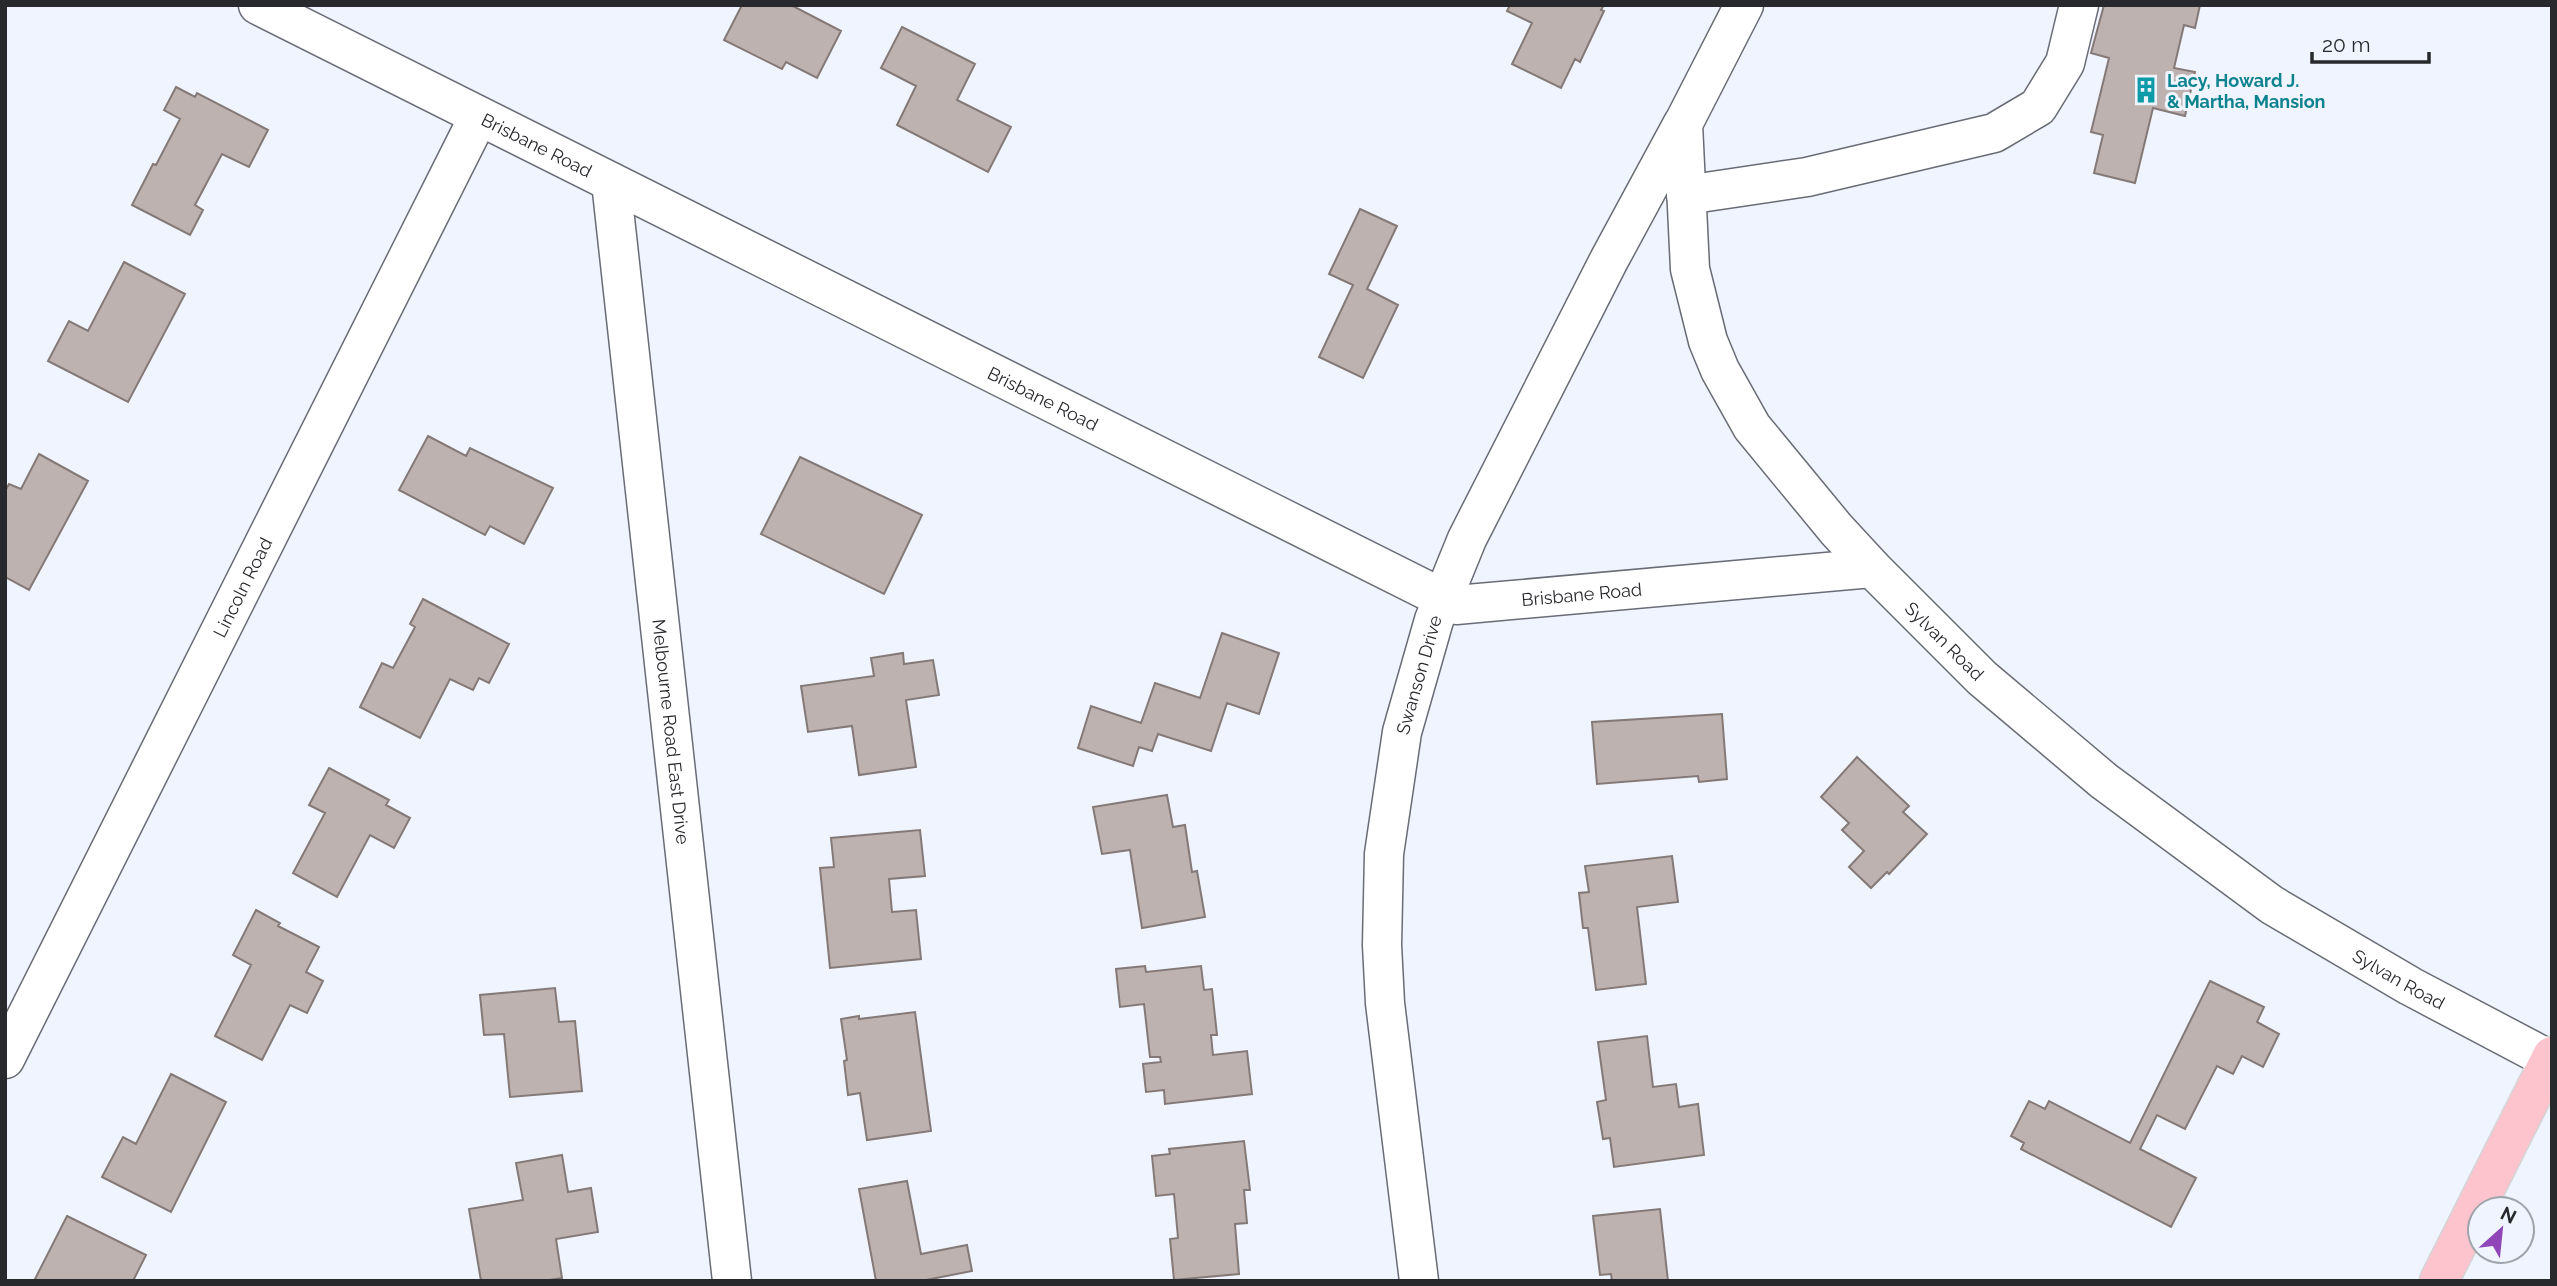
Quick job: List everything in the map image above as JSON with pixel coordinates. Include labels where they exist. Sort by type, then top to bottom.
[{"type":"main road","points":[[2439,1281],[2551,1058]]},
{"type":"street","name":"Brisbane Road","points":[[258,5],[1456,605],[1872,568]]},
{"type":"street","name":"Sylvan Road","points":[[1744,5],[1683,124],[1690,269],[1708,341],[1720,370],[1752,426],[1827,519],[1872,568],[1982,678],[2104,781],[2272,905],[2410,986],[2551,1058]]},
{"type":"street","points":[[1686,195],[1807,177],[1994,133],[2038,107],[2065,63],[2079,5]]},
{"type":"street","name":"Lincoln Road","points":[[5,1059],[479,116]]},
{"type":"street","name":"Swanson Drive","points":[[1419,1281],[1385,1003],[1382,945],[1383,880],[1392,789],[1402,732],[1425,645],[1467,538],[1603,272],[1683,124]]},
{"type":"street","name":"Melbourne Road East Drive","points":[[611,182],[732,1281]]},
{"type":"building","points":[[742,5],[791,5],[841,31],[817,78],[786,62],[782,69],[724,40]]},
{"type":"building","points":[[1510,5],[1604,5],[1601,10],[1604,11],[1580,62],[1575,59],[1561,88],[1512,64],[1532,23],[1507,11]]},
{"type":"building","name":"Lacy, Howard J. & Martha, Mansion","points":[[2104,5],[2200,5],[2195,28],[2184,25],[2174,68],[2195,72],[2185,116],[2153,108],[2135,183],[2094,173],[2103,135],[2091,132],[2109,58],[2091,53]]},
{"type":"building","points":[[902,27],[975,64],[957,100],[1011,127],[988,172],[897,125],[916,86],[881,68]]},
{"type":"building","points":[[176,87],[195,97],[197,93],[268,130],[249,167],[222,154],[195,205],[203,210],[190,235],[132,205],[180,119],[164,110]]},
{"type":"building","points":[[1360,209],[1397,226],[1367,289],[1398,305],[1363,378],[1319,357],[1353,285],[1329,274]]},
{"type":"building","points":[[124,262],[185,294],[128,402],[48,361],[69,321],[88,331]]},
{"type":"building","points":[[428,436],[466,456],[470,448],[553,488],[524,544],[490,526],[485,535],[399,490]]},
{"type":"building","points":[[39,454],[88,481],[29,590],[5,577],[5,491],[9,484],[21,489]]},
{"type":"building","points":[[800,457],[922,515],[884,594],[761,534]]},
{"type":"building","points":[[423,599],[509,644],[489,683],[479,678],[473,690],[450,679],[420,738],[360,707],[382,663],[393,668],[415,627],[410,624]]},
{"type":"building","points":[[1222,633],[1279,653],[1259,714],[1227,703],[1211,751],[1158,734],[1152,751],[1139,747],[1133,766],[1078,748],[1091,706],[1141,723],[1155,683],[1200,698]]},
{"type":"building","points":[[903,653],[904,664],[933,660],[939,695],[906,700],[916,767],[859,775],[852,726],[808,732],[801,686],[874,676],[871,658]]},
{"type":"building","points":[[1722,714],[1727,779],[1699,782],[1698,776],[1597,784],[1592,722]]},
{"type":"building","points":[[1857,757],[1909,806],[1903,812],[1927,834],[1889,874],[1887,872],[1871,888],[1849,867],[1864,851],[1842,830],[1849,823],[1821,797]]},
{"type":"building","points":[[329,768],[389,800],[386,805],[410,818],[394,848],[370,835],[337,897],[293,873],[325,813],[309,805]]},
{"type":"building","points":[[1167,795],[1173,827],[1185,825],[1192,872],[1197,871],[1205,917],[1142,928],[1130,850],[1102,854],[1093,807]]},
{"type":"building","points":[[920,830],[925,876],[889,879],[892,912],[916,910],[921,959],[830,968],[820,868],[834,867],[831,838]]},
{"type":"building","points":[[1672,856],[1678,902],[1637,907],[1646,984],[1596,990],[1588,928],[1583,928],[1579,893],[1589,892],[1585,866]]},
{"type":"building","points":[[256,910],[280,923],[278,926],[319,947],[306,972],[323,981],[307,1013],[290,1005],[262,1060],[215,1036],[251,965],[233,955]]},
{"type":"building","points":[[1145,966],[1146,972],[1201,966],[1204,990],[1212,989],[1217,1035],[1211,1035],[1213,1055],[1247,1051],[1252,1094],[1165,1104],[1164,1090],[1146,1092],[1143,1064],[1161,1062],[1160,1057],[1150,1057],[1144,1004],[1120,1007],[1116,969]]},
{"type":"building","points":[[2210,981],[2264,1007],[2257,1022],[2279,1034],[2263,1067],[2242,1056],[2233,1074],[2217,1066],[2185,1129],[2157,1115],[2140,1149],[2196,1178],[2171,1227],[2021,1149],[2024,1143],[2011,1136],[2029,1101],[2045,1109],[2049,1101],[2130,1143]]},
{"type":"building","points":[[555,988],[559,1022],[575,1021],[582,1091],[510,1097],[504,1034],[484,1035],[480,995]]},
{"type":"building","points":[[915,1012],[931,1131],[867,1140],[860,1093],[848,1095],[844,1061],[847,1060],[841,1019]]},
{"type":"building","points":[[1647,1036],[1653,1087],[1676,1084],[1679,1107],[1698,1104],[1704,1155],[1614,1167],[1610,1138],[1603,1139],[1597,1102],[1606,1100],[1598,1042]]},
{"type":"building","points":[[171,1074],[226,1102],[171,1212],[102,1177],[123,1137],[136,1144]]},
{"type":"building","points":[[1244,1141],[1250,1190],[1244,1190],[1247,1223],[1235,1224],[1239,1274],[1174,1280],[1170,1239],[1178,1238],[1174,1194],[1156,1196],[1152,1156],[1170,1154],[1169,1149]]},
{"type":"building","points":[[562,1155],[568,1192],[591,1188],[598,1232],[556,1239],[562,1278],[543,1281],[481,1281],[469,1209],[523,1200],[516,1163]]},
{"type":"building","points":[[907,1181],[921,1254],[967,1245],[972,1271],[921,1281],[876,1281],[859,1189]]},
{"type":"building","points":[[1660,1209],[1668,1281],[1612,1281],[1611,1274],[1600,1275],[1593,1216]]},
{"type":"building","points":[[67,1216],[146,1255],[133,1281],[34,1281]]},
{"type":"place","name":"Lacy, Howard J. & Martha, Mansion","points":[[2146,90]]}]
